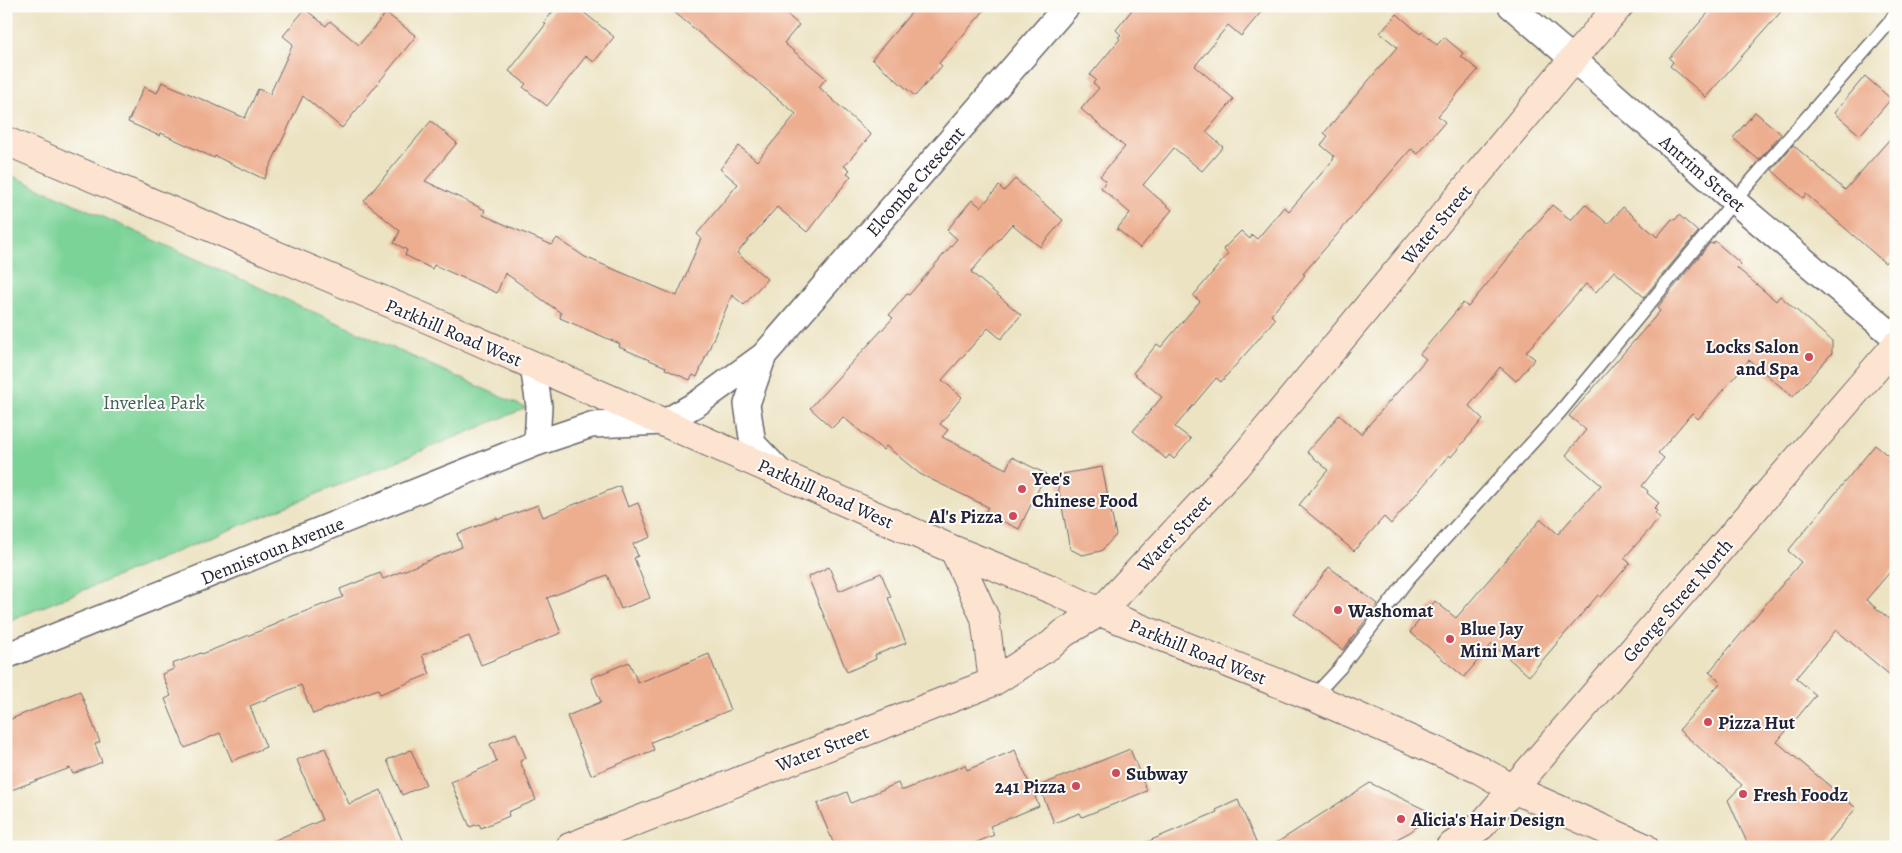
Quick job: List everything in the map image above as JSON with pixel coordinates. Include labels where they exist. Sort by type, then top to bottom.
[{"type":"main road","name":"Water Street","points":[[570,847],[993,682],[1052,644],[1064,633],[1100,612],[1236,466],[1619,6]]},
{"type":"main road","name":"Parkhill Road West","points":[[6,141],[437,323],[954,550],[1053,590],[1100,612],[1313,697],[1480,770],[1513,789],[1644,847]]},
{"type":"main road","name":"George Street North","points":[[1450,847],[1481,826],[1896,345]]},
{"type":"main road","points":[[954,550],[985,618],[993,682]]},
{"type":"street","name":"Elcombe Crescent","points":[[665,422],[698,404],[764,355],[1067,6]]},
{"type":"street","name":"Antrim Street","points":[[1510,6],[1734,201],[1896,338]]},
{"type":"street","name":"Elcombe Crescent","points":[[764,355],[746,404],[753,444],[781,473]]},
{"type":"street","points":[[533,366],[538,406],[537,443]]},
{"type":"street","name":"Dennistoun Avenue","points":[[6,656],[537,443],[592,426],[665,422]]},
{"type":"lane","points":[[1313,697],[1340,668],[1409,578],[1560,412],[1734,201],[1890,24],[1896,12]]},
{"type":"green space","name":"Inverlea Park","points":[[6,173],[526,408],[6,622]]},
{"type":"building","points":[[557,6],[576,6],[614,37],[594,62],[586,56],[547,106],[523,87],[526,84],[509,71],[546,24],[544,23]]},
{"type":"building","points":[[667,6],[777,6],[799,25],[784,43],[826,78],[819,87],[871,135],[844,166],[850,170],[847,173],[851,176],[807,232],[777,207],[737,253],[767,279],[744,305],[732,295],[697,377],[693,375],[690,380],[665,369],[666,367],[619,347],[620,344],[560,318],[561,313],[505,273],[497,293],[434,265],[432,269],[405,255],[407,250],[394,243],[400,231],[364,201],[431,121],[457,143],[425,181],[485,210],[483,215],[552,245],[557,238],[585,257],[677,296],[701,238],[697,234],[738,184],[720,169],[739,146],[757,161],[796,114]]},
{"type":"building","points":[[917,6],[988,6],[939,63],[942,66],[915,96],[872,59]]},
{"type":"building","points":[[1135,6],[1266,6],[1241,36],[1228,25],[1195,66],[1234,99],[1206,132],[1223,147],[1202,171],[1174,148],[1143,185],[1172,210],[1140,248],[1117,229],[1130,213],[1101,188],[1106,181],[1100,176],[1125,147],[1081,109],[1099,88],[1093,83],[1096,80],[1090,75],[1120,39],[1118,37],[1121,35],[1116,30]]},
{"type":"building","points":[[1714,6],[1786,6],[1706,97],[1670,66],[1673,62],[1669,58]]},
{"type":"building","points":[[305,9],[326,26],[330,21],[359,45],[386,13],[416,36],[342,128],[303,96],[264,179],[161,133],[160,136],[128,122],[144,87],[157,93],[162,82],[245,118],[258,89],[270,94],[293,44],[283,36]]},
{"type":"building","points":[[1397,14],[1420,34],[1422,32],[1437,45],[1444,37],[1463,53],[1461,56],[1478,70],[1438,116],[1445,122],[1418,154],[1411,149],[1303,274],[1305,275],[1271,315],[1275,319],[1255,343],[1221,382],[1216,378],[1175,427],[1191,439],[1174,459],[1169,455],[1166,459],[1133,431],[1162,397],[1133,373],[1157,344],[1161,347],[1200,301],[1193,296],[1228,254],[1223,249],[1241,231],[1250,239],[1252,235],[1257,239],[1284,207],[1289,211],[1333,160],[1334,156],[1321,145],[1328,136],[1324,133],[1397,47],[1380,33]]},
{"type":"building","points":[[1865,76],[1891,99],[1860,135],[1834,113]]},
{"type":"building","points":[[1755,112],[1781,134],[1759,160],[1733,138]]},
{"type":"building","points":[[1896,132],[1896,250],[1885,263],[1806,194],[1803,198],[1772,170],[1793,145],[1845,190]]},
{"type":"building","points":[[1015,179],[1063,220],[1040,247],[1012,224],[971,272],[1021,315],[1001,339],[988,328],[942,380],[962,397],[940,424],[948,430],[942,437],[1006,469],[1012,457],[1046,474],[1019,529],[985,513],[988,507],[920,474],[886,446],[883,450],[843,417],[832,428],[810,408],[893,318],[889,315],[907,294],[909,295],[957,239],[947,230],[972,200],[981,207],[999,186],[1004,191]]},
{"type":"building","points":[[1585,204],[1608,224],[1623,207],[1657,237],[1672,219],[1675,220],[1679,215],[1698,232],[1644,297],[1614,271],[1596,292],[1586,284],[1526,352],[1535,359],[1516,381],[1500,367],[1469,406],[1483,419],[1451,457],[1449,455],[1391,524],[1384,517],[1354,551],[1299,505],[1328,470],[1307,452],[1339,415],[1361,434],[1426,359],[1420,354],[1463,303],[1468,307],[1552,205],[1571,220]]},
{"type":"building","points":[[1715,241],[1741,264],[1737,268],[1776,301],[1780,296],[1832,341],[1832,353],[1793,397],[1749,360],[1698,419],[1692,413],[1658,453],[1664,458],[1642,486],[1659,503],[1654,508],[1657,511],[1655,513],[1660,518],[1624,558],[1630,563],[1601,597],[1598,595],[1529,676],[1492,644],[1464,677],[1410,632],[1435,601],[1456,618],[1541,519],[1558,534],[1601,485],[1566,455],[1586,430],[1569,416],[1660,311],[1657,308],[1710,243],[1713,244]]},
{"type":"building","points":[[1875,445],[1896,462],[1896,565],[1866,600],[1896,624],[1896,680],[1836,630],[1796,678],[1816,695],[1777,742],[1856,808],[1824,847],[1749,847],[1728,800],[1742,785],[1679,730],[1721,682],[1709,672],[1801,562],[1788,551]]},
{"type":"building","points":[[1102,467],[1116,535],[1101,551],[1082,555],[1070,549],[1056,475]]},
{"type":"building","points":[[620,486],[628,507],[638,503],[651,537],[633,544],[638,556],[634,558],[650,598],[621,609],[607,575],[547,598],[561,633],[481,665],[469,636],[422,655],[430,674],[380,694],[378,689],[313,714],[301,685],[250,706],[266,747],[232,761],[220,733],[185,748],[165,699],[171,696],[162,674],[174,669],[172,664],[202,654],[343,597],[340,589],[380,573],[383,579],[462,547],[457,534],[497,518],[497,520],[538,505],[543,517]]},
{"type":"building","points":[[829,567],[839,591],[881,573],[891,597],[888,598],[906,643],[875,655],[876,659],[847,672],[808,577]]},
{"type":"building","name":"Washomat","points":[[1329,567],[1378,604],[1343,650],[1294,614]]},
{"type":"building","points":[[709,654],[730,710],[651,742],[654,750],[591,775],[567,716],[601,702],[591,678],[629,662],[638,683]]},
{"type":"building","points":[[80,691],[100,742],[95,744],[102,762],[73,774],[70,768],[6,792],[6,721]]},
{"type":"building","points":[[516,733],[526,758],[520,761],[536,800],[508,812],[509,816],[481,828],[479,824],[470,827],[451,782],[497,762],[490,744]]},
{"type":"building","points":[[325,748],[349,804],[381,790],[405,847],[259,847],[322,820],[297,760]]},
{"type":"building","points":[[1130,749],[1147,791],[1082,817],[1080,813],[1054,823],[1039,786]]},
{"type":"building","points":[[411,750],[426,785],[402,795],[387,760]]},
{"type":"building","points":[[1015,750],[1039,806],[990,826],[994,835],[965,847],[835,847],[817,804],[847,792],[851,803],[898,783],[901,790],[904,790],[965,765],[967,770]]},
{"type":"building","points":[[1370,783],[1434,814],[1410,832],[1382,847],[1270,847]]},
{"type":"building","points":[[1238,800],[1258,847],[1135,847],[1217,812],[1216,810]]},
{"type":"place","name":"Locks Salon and Spa","points":[[1809,357]]},
{"type":"place","name":"Yee's Chinese Food","points":[[1022,489]]},
{"type":"place","name":"Al's Pizza","points":[[1013,516]]},
{"type":"place","name":"Washomat","points":[[1338,610]]},
{"type":"place","name":"Blue Jay Mini Mart","points":[[1450,639]]},
{"type":"place","name":"Pizza Hut","points":[[1708,722]]},
{"type":"place","name":"Subway","points":[[1116,773]]},
{"type":"place","name":"241 Pizza","points":[[1076,786]]},
{"type":"place","name":"Fresh Foodz","points":[[1743,794]]},
{"type":"place","name":"Alicia's Hair Design","points":[[1401,819]]}]
